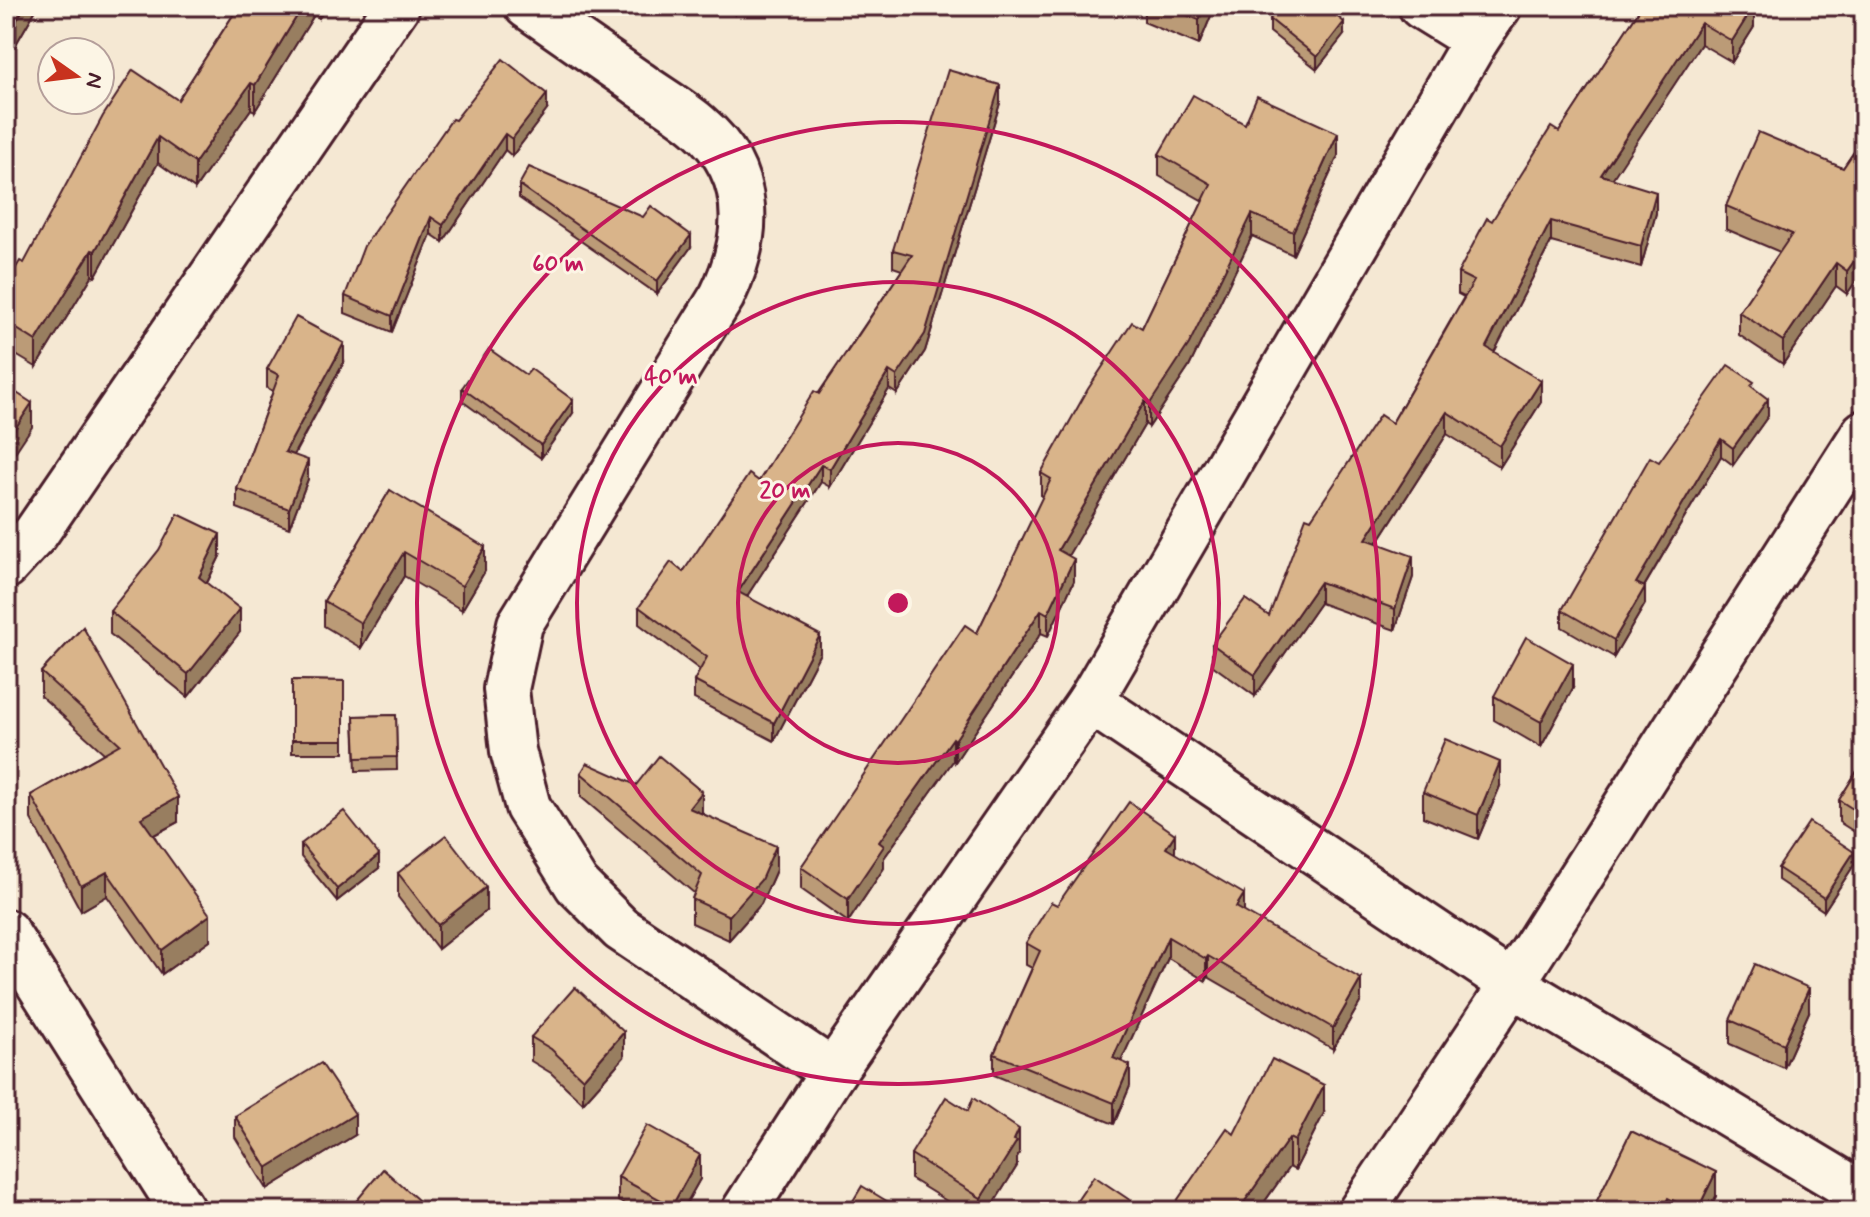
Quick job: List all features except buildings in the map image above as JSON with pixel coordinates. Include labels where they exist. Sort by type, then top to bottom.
[{"type":"street","points":[[6,566],[36,533],[397,6]]},
{"type":"street","points":[[527,6],[699,126],[724,154],[741,194],[744,235],[736,267],[722,296],[520,624],[506,689],[513,751],[528,807],[577,885],[621,929],[833,1072]]},
{"type":"street","points":[[744,1211],[833,1072],[1090,701],[1488,23],[1421,6]]},
{"type":"street","points":[[1361,1211],[1512,984],[1864,433]]},
{"type":"street","points":[[1090,701],[1512,984],[1864,1195]]},
{"type":"street","points":[[6,932],[183,1211]]}]
